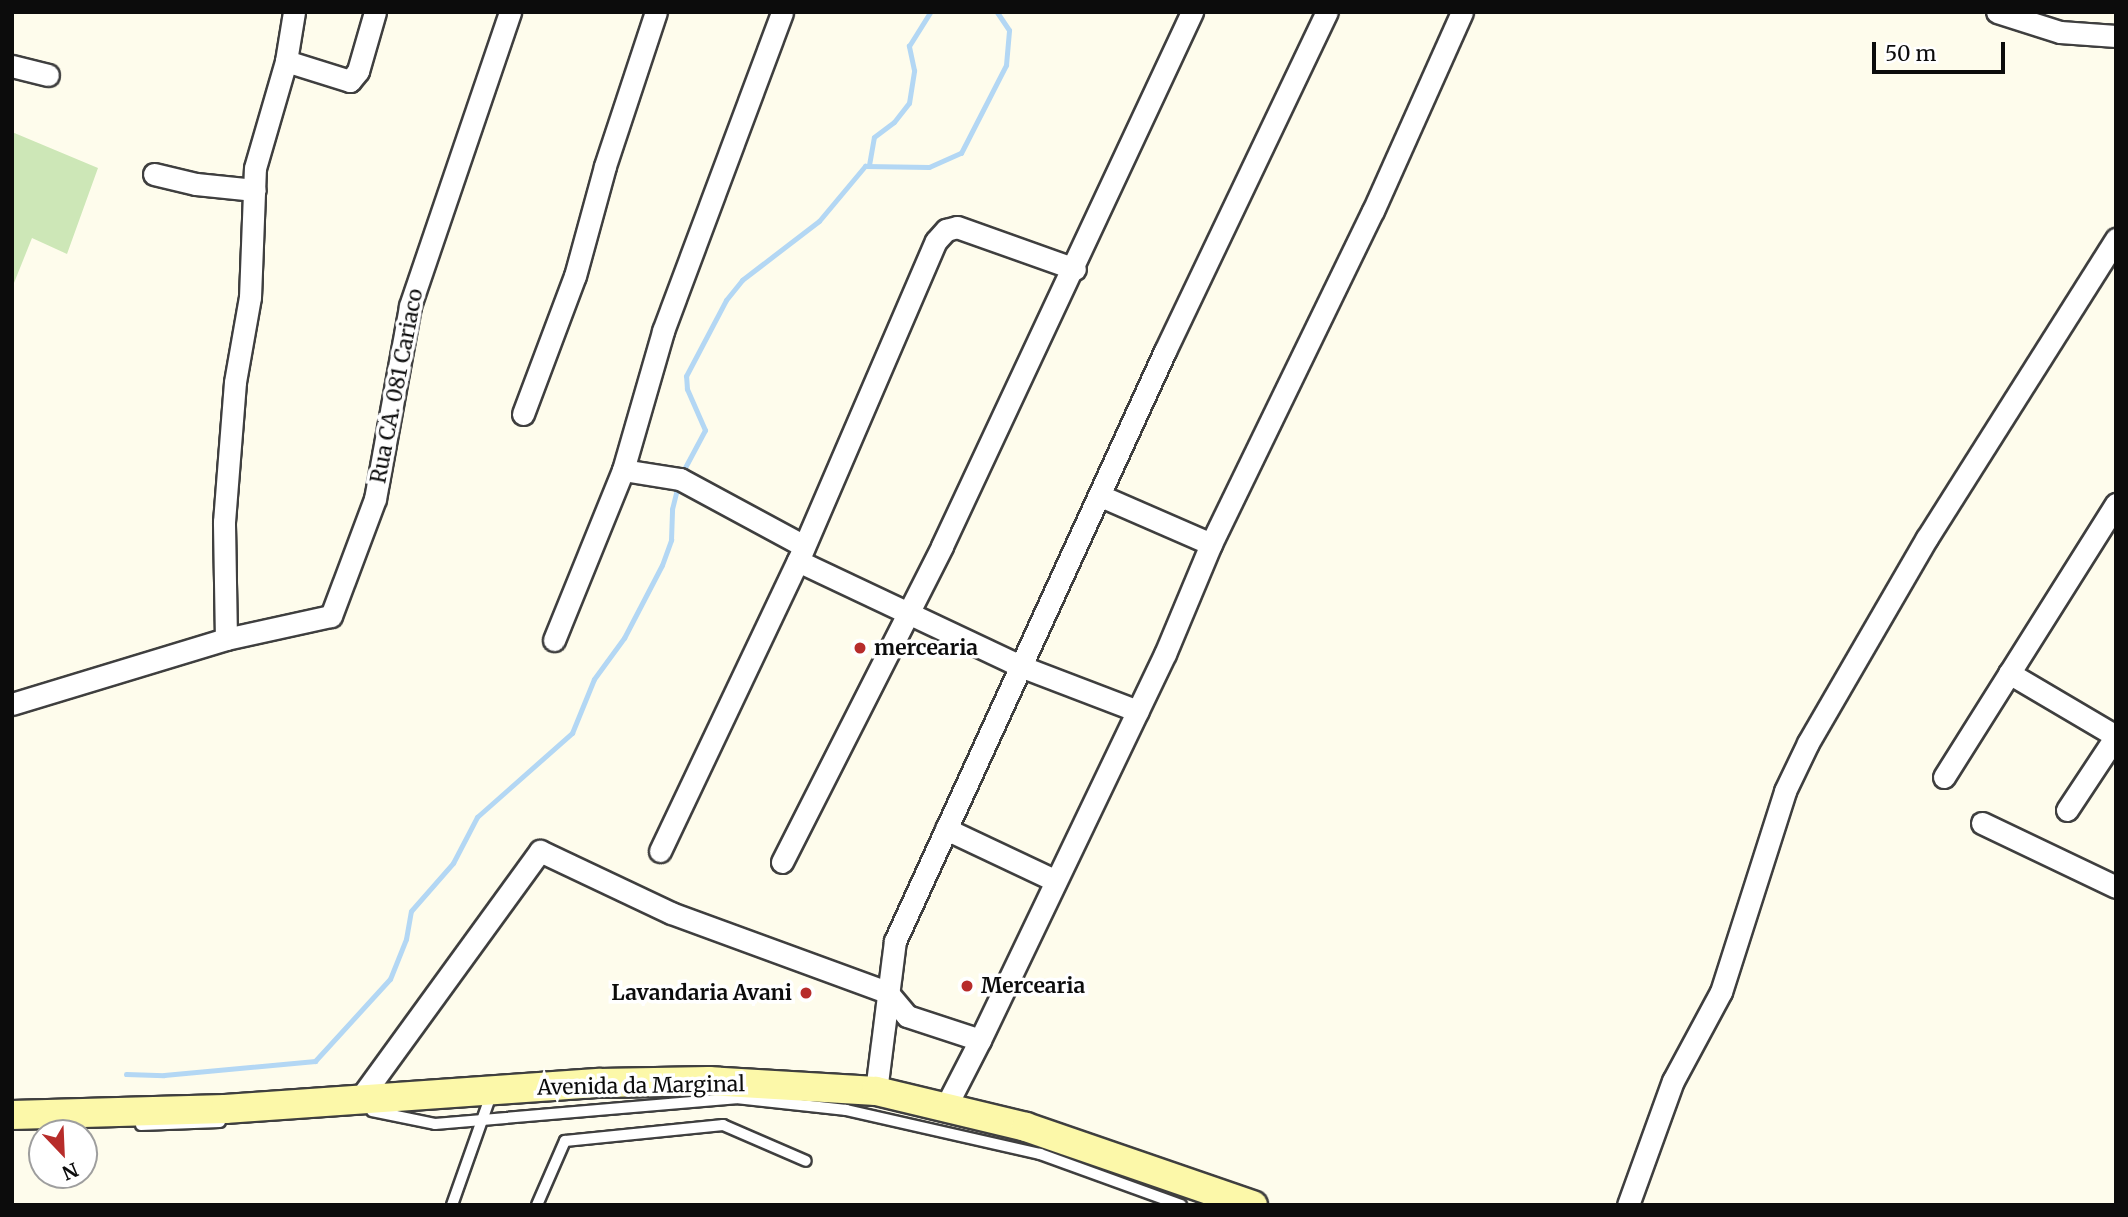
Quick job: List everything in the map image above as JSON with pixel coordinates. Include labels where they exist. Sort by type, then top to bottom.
[{"type":"main road","name":"Avenida da Marginal","points":[[12,1115],[709,1081],[876,1091],[1026,1127],[1253,1205]]},
{"type":"street","points":[[12,704],[226,639],[225,522],[235,382],[250,297],[258,151],[286,61],[294,12]]},
{"type":"street","points":[[286,61],[350,81],[358,71],[375,12]]},
{"type":"street","name":"Rua CA. 081 Cariaco","points":[[226,639],[331,616],[375,499],[410,306],[510,12]]},
{"type":"street","points":[[523,414],[575,276],[605,166],[656,12]]},
{"type":"street","points":[[554,640],[623,470],[663,331],[782,12]]},
{"type":"street","points":[[782,862],[905,613],[942,546],[1075,269],[1192,12]]},
{"type":"street","points":[[876,1091],[895,941],[1020,666],[1326,12]]},
{"type":"street","points":[[945,1108],[1138,711],[1211,544],[1373,211],[1462,12]]},
{"type":"street","points":[[1997,12],[2060,32],[2116,36]]},
{"type":"street","points":[[12,66],[48,75]]},
{"type":"street","points":[[154,174],[196,184],[254,190]]},
{"type":"street","points":[[660,851],[801,553],[936,241],[946,230],[957,227],[1075,269]]},
{"type":"street","points":[[1628,1205],[1672,1081],[1721,992],[1785,791],[1808,743],[1927,538],[2116,239]]},
{"type":"street","points":[[623,470],[680,479],[905,613],[1020,666],[1138,711]]},
{"type":"street","points":[[1101,496],[1211,544]]},
{"type":"street","points":[[1944,777],[2116,504]]},
{"type":"street","points":[[2009,673],[2116,736],[2067,810]]},
{"type":"street","points":[[1982,823],[2116,887]]},
{"type":"street","points":[[946,829],[1054,880]]},
{"type":"street","points":[[359,1100],[540,851],[671,913],[887,992],[906,1016],[980,1040]]},
{"type":"lane","points":[[454,1204],[493,1090]]},
{"type":"lane","points":[[12,1125],[200,1125],[262,1116],[379,1111],[435,1124],[481,1124],[736,1098],[823,1108],[939,1129],[1040,1154],[1181,1205]]},
{"type":"lane","points":[[537,1205],[565,1141],[723,1125],[806,1161]]},
{"type":"green space","points":[[12,132],[98,168],[67,254],[32,238],[12,288]]},
{"type":"waterway","points":[[869,165],[874,137],[894,122],[909,103],[914,70],[909,46],[930,12]]},
{"type":"waterway","points":[[681,475],[705,430],[687,389],[686,376],[726,300],[742,280],[819,221],[865,166],[929,167],[961,153],[1006,65],[1009,30],[997,12]]},
{"type":"waterway","points":[[126,1074],[164,1075],[315,1061],[390,979],[406,939],[411,911],[453,863],[477,817],[572,733],[594,679],[624,638],[662,565],[671,540],[672,509],[678,485]]},
{"type":"place","name":"mercearia","points":[[860,648]]},
{"type":"place","name":"Mercearia","points":[[967,986]]},
{"type":"place","name":"Lavandaria Avani","points":[[806,993]]}]
